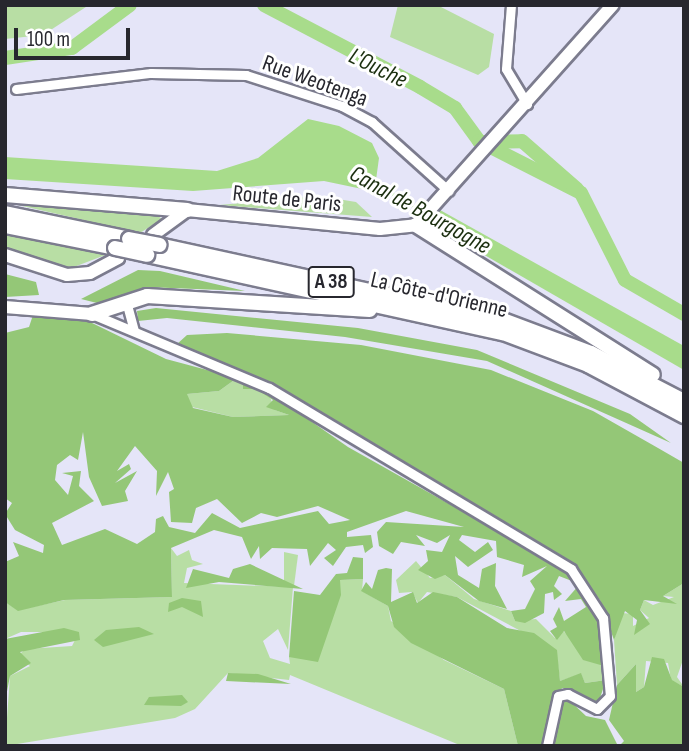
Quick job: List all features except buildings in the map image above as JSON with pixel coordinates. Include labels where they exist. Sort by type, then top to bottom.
[{"type":"highway","points":[[5,195],[187,210]]},
{"type":"highway","name":"La Côte-d'Orienne","points":[[5,213],[129,239],[156,240],[502,320],[591,353],[684,401]]},
{"type":"highway","points":[[419,223],[684,395]]},
{"type":"highway","name":"La Côte-d'Orienne","points":[[5,226],[117,253],[146,255],[434,316],[565,355],[684,416]]},
{"type":"highway","points":[[92,314],[148,296],[434,316]]},
{"type":"main road","points":[[419,223],[613,5]]},
{"type":"main road","points":[[156,240],[187,210]]},
{"type":"main road","name":"Route de Paris","points":[[187,210],[380,229],[419,223]]},
{"type":"main road","points":[[5,256],[67,275],[90,273],[117,253]]},
{"type":"main road","points":[[5,307],[92,314]]},
{"type":"street","points":[[511,5],[506,69],[523,109]]},
{"type":"street","name":"Rue Weotenga","points":[[16,89],[151,74],[246,75],[331,102],[372,122],[449,191]]},
{"type":"street","points":[[126,301],[125,316],[137,335]]},
{"type":"street","points":[[92,314],[269,388],[571,569],[597,602],[607,632],[612,680],[601,708],[558,696],[547,746]]},
{"type":"shaded area","points":[[5,5],[89,5],[43,35],[5,39]]},
{"type":"shaded area","points":[[398,5],[437,5],[494,34],[489,67],[478,75],[390,37]]},
{"type":"shaded area","points":[[308,119],[339,126],[372,143],[379,158],[376,180],[420,211],[373,185],[367,190],[324,181],[193,191],[5,179],[5,157],[217,171],[258,158]]},
{"type":"shaded area","points":[[319,196],[356,202],[372,217],[219,205]]},
{"type":"shaded area","points":[[5,202],[150,210],[162,219],[140,233]]},
{"type":"shaded area","points":[[440,210],[684,346],[684,370],[429,223]]},
{"type":"shaded area","points":[[5,232],[108,254],[66,270],[5,247]]},
{"type":"shaded area","points":[[138,270],[160,271],[245,291],[146,287],[101,304],[81,299]]},
{"type":"shaded area","points":[[5,274],[36,282],[39,295],[5,297]]},
{"type":"shaded area","points":[[156,308],[358,328],[477,350],[630,414],[671,443],[487,361],[345,337],[167,318],[138,321],[137,311]]},
{"type":"shaded area","points":[[33,315],[90,322],[166,359],[237,378],[219,391],[187,394],[193,408],[233,417],[289,415],[266,407],[273,400],[256,389],[243,389],[243,381],[272,394],[348,447],[570,572],[577,583],[559,576],[554,586],[562,594],[554,600],[553,592],[545,594],[544,613],[525,623],[515,621],[511,611],[525,609],[535,589],[530,581],[547,566],[522,577],[524,565],[497,557],[496,541],[462,535],[459,540],[475,552],[488,542],[493,550],[468,567],[455,556],[458,575],[479,588],[482,569],[496,563],[495,586],[507,609],[479,601],[445,575],[435,579],[418,570],[428,561],[426,550],[442,552],[450,535],[437,543],[416,535],[425,546],[401,542],[393,554],[379,546],[377,532],[386,522],[464,527],[406,511],[347,532],[347,537],[371,535],[373,547],[365,553],[363,545],[346,547],[333,566],[324,558],[336,550],[328,543],[310,566],[307,549],[272,548],[260,559],[259,546],[251,559],[242,537],[214,530],[171,548],[172,597],[64,600],[18,611],[5,602],[5,562],[19,556],[13,542],[43,553],[44,545],[15,530],[5,514],[12,503],[5,498],[5,333],[29,327]],"holes":[[[83,432],[89,477],[102,506],[128,501],[125,491],[137,471],[115,483],[131,469],[129,464],[117,471],[135,446],[157,471],[156,496],[168,472],[174,489],[169,492],[171,522],[192,523],[196,508],[217,499],[242,523],[261,513],[277,517],[318,506],[350,520],[329,524],[318,511],[240,528],[212,513],[195,533],[169,527],[163,516],[156,519],[155,532],[137,544],[105,529],[62,545],[52,523],[94,501],[79,486],[81,471],[62,473],[73,476],[68,495],[55,480],[57,465],[70,455],[78,460]]]},
{"type":"shaded area","points":[[227,333],[361,345],[491,370],[593,411],[684,463],[684,583],[663,596],[677,604],[644,600],[640,610],[650,624],[634,635],[637,620],[625,611],[614,640],[600,600],[572,564],[265,381],[176,345],[187,335]]},
{"type":"shaded area","points":[[237,378],[270,397],[275,410],[289,415],[233,417],[188,406],[187,394],[219,391]]},
{"type":"shaded area","points":[[171,548],[177,556],[189,550],[192,560],[203,564],[187,568],[184,583],[293,587],[288,650],[278,629],[263,641],[270,658],[290,664],[289,657],[304,657],[330,622],[340,580],[363,579],[362,591],[388,606],[391,621],[444,660],[504,689],[518,746],[462,746],[290,675],[289,680],[228,673],[195,709],[175,718],[5,746],[10,676],[30,666],[17,656],[26,649],[72,646],[79,632],[21,632],[5,639],[5,602],[18,610],[65,600],[172,597]]},
{"type":"shaded area","points":[[284,552],[298,555],[294,586],[284,581]]},
{"type":"shaded area","points":[[353,557],[363,558],[363,579],[340,580],[341,595],[318,662],[289,657],[294,591],[320,595],[336,574],[347,573]]},
{"type":"shaded area","points":[[416,561],[430,578],[445,575],[474,599],[511,611],[515,621],[536,619],[555,638],[563,631],[604,666],[606,680],[585,683],[581,674],[560,681],[556,650],[457,597],[427,592],[418,603],[412,592],[399,593],[396,580]]},
{"type":"shaded area","points":[[250,564],[303,589],[219,582],[186,588],[193,569],[229,578],[233,569]]},
{"type":"shaded area","points":[[392,569],[391,602],[413,592],[417,603],[433,592],[457,597],[507,628],[534,633],[557,650],[560,681],[581,673],[585,683],[606,680],[600,698],[595,702],[563,688],[553,693],[543,746],[518,746],[504,689],[411,643],[394,627],[388,606],[361,591],[366,582],[372,589],[378,570]]},
{"type":"shaded area","points":[[684,583],[684,657],[677,677],[684,687],[671,680],[668,663],[646,661],[644,687],[636,692],[636,664],[617,685],[614,640],[622,613],[633,614],[633,626],[649,618],[640,610],[644,600],[653,605],[674,597],[663,596]]},
{"type":"shaded area","points":[[579,585],[598,616],[604,666],[583,660],[564,631],[557,640],[550,631],[557,627],[553,619],[559,607],[564,621],[586,607],[581,599],[565,601]]},
{"type":"shaded area","points":[[182,598],[201,601],[203,617],[182,607],[168,612],[169,603]]},
{"type":"shaded area","points":[[139,627],[154,634],[103,647],[94,640],[106,630]]},
{"type":"shaded area","points":[[64,628],[79,632],[80,640],[20,652],[31,663],[10,676],[5,702],[5,639]]},
{"type":"shaded area","points":[[652,657],[664,659],[672,680],[684,687],[684,746],[619,746],[624,741],[609,720],[617,685],[636,664],[636,692],[644,687]]},
{"type":"shaded area","points":[[228,673],[258,674],[291,684],[226,681]]},
{"type":"shaded area","points":[[182,695],[188,702],[181,706],[144,705],[149,697]]},
{"type":"shaded area","points":[[568,699],[586,716],[605,720],[618,746],[554,746],[561,703]]},
{"type":"waterway","name":"L'Ouche","points":[[5,58],[72,48],[130,5]]},
{"type":"waterway","name":"L'Ouche","points":[[264,5],[420,87],[455,108],[479,141],[581,193],[625,280],[684,314]]},
{"type":"waterway","name":"L'Ouche","points":[[483,142],[522,141],[577,189]]},
{"type":"water label","name":"Canal de Bourgogne","points":[[420,210]]}]
